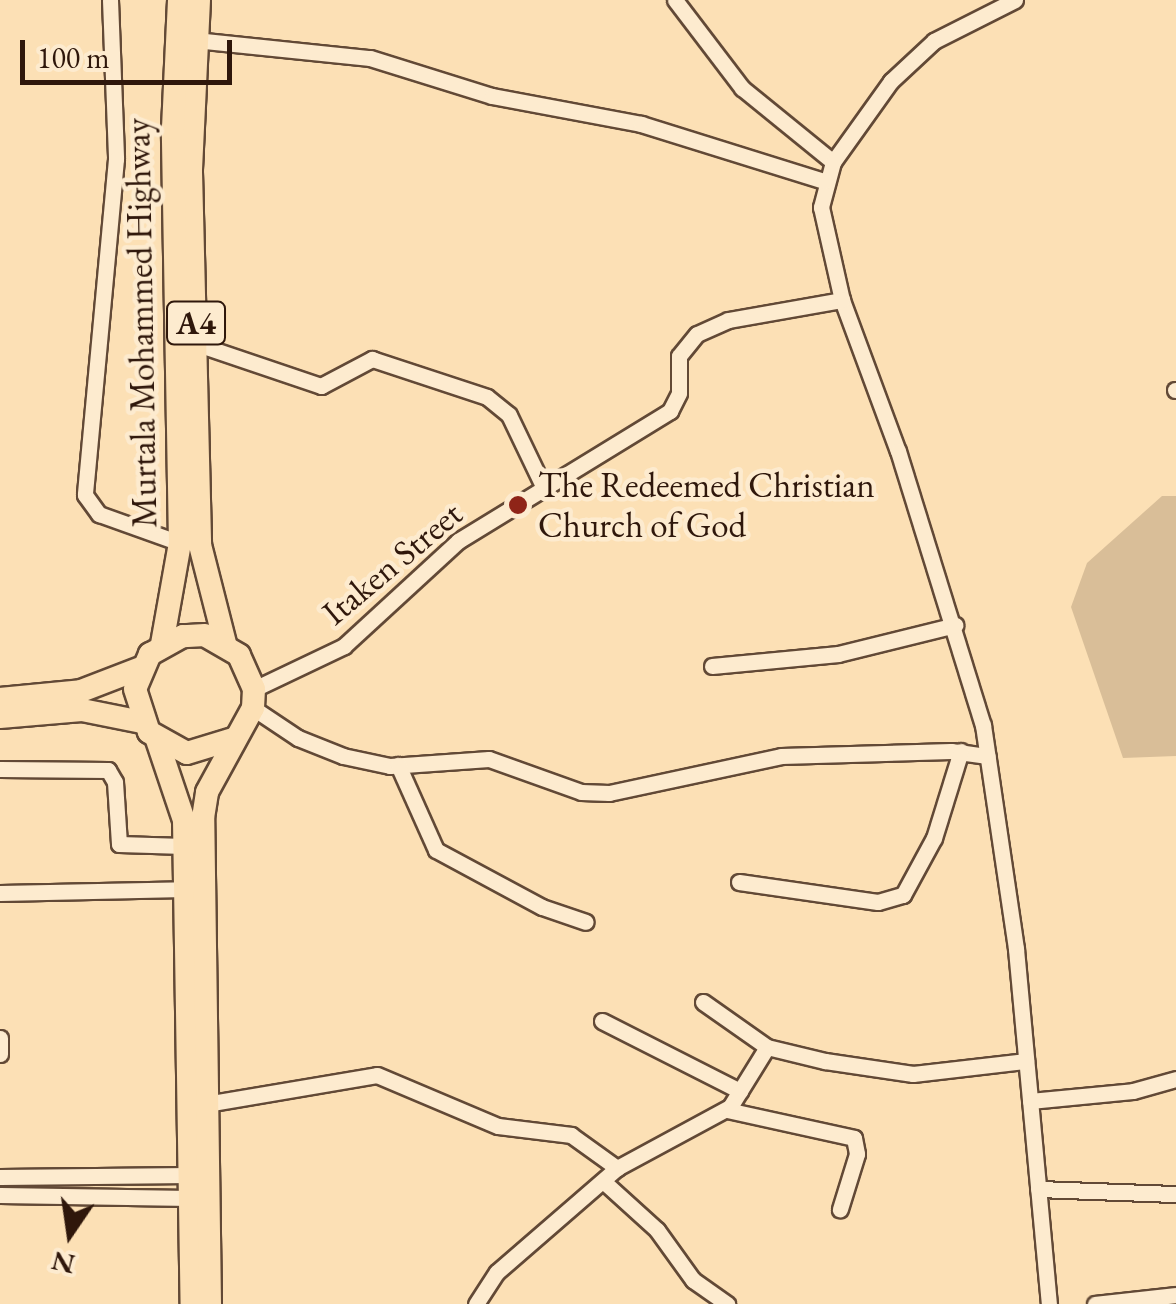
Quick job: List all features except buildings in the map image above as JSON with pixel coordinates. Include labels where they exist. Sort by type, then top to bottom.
[{"type":"highway","name":"Murtala Mohammed Highway","points":[[162,644],[180,542],[173,128],[179,0]]},
{"type":"highway","name":"Murtala Mohammed Highway","points":[[199,0],[195,40],[200,545],[225,643]]},
{"type":"highway","points":[[0,699],[81,690],[141,668],[162,644],[194,636],[225,643]]},
{"type":"highway","name":"A4","points":[[225,643],[250,671],[253,698]]},
{"type":"highway","points":[[141,668],[135,701],[180,793],[192,1304]]},
{"type":"highway","points":[[210,1304],[203,818],[207,792],[253,698]]},
{"type":"highway","points":[[0,717],[82,710],[204,752],[233,739]]},
{"type":"street","points":[[110,0],[116,159],[84,496],[99,514],[180,542]]},
{"type":"street","points":[[675,0],[742,88],[833,162]]},
{"type":"street","points":[[1016,0],[919,52],[861,117],[824,181],[824,239],[954,625],[988,756],[1026,1061],[1048,1304]]},
{"type":"street","points":[[195,40],[370,58],[492,96],[641,124],[824,181]]},
{"type":"street","name":"Itaken Street","points":[[253,698],[344,646],[458,541],[670,411],[679,393],[679,356],[697,334],[728,320],[842,300]]},
{"type":"street","points":[[196,344],[320,386],[377,360],[487,397],[509,415],[542,486]]},
{"type":"street","points":[[712,666],[838,654],[954,625]]},
{"type":"street","points":[[253,698],[315,746],[398,765],[490,759],[558,786],[609,793],[781,756],[961,752],[988,756]]},
{"type":"street","points":[[740,882],[878,902],[903,895],[934,838],[961,752]]},
{"type":"street","points":[[398,765],[436,850],[542,906],[586,922]]},
{"type":"street","points":[[0,769],[108,770],[115,782],[119,844],[184,846]]},
{"type":"street","points":[[0,893],[185,889]]},
{"type":"street","points":[[703,1002],[767,1047],[914,1074],[1026,1061]]},
{"type":"street","points":[[602,1021],[740,1092]]},
{"type":"street","points":[[0,1038],[0,1054]]},
{"type":"street","points":[[476,1304],[496,1272],[617,1168],[726,1110],[767,1047]]},
{"type":"street","points":[[206,1104],[377,1075],[498,1126],[571,1134],[617,1168]]},
{"type":"street","points":[[1030,1100],[1133,1091],[1176,1079]]},
{"type":"street","points":[[726,1110],[854,1138],[857,1154],[840,1209]]},
{"type":"street","points":[[0,1177],[190,1186]]},
{"type":"street","points":[[603,1181],[656,1230],[693,1280],[727,1304]]},
{"type":"street","points":[[0,1195],[190,1186]]},
{"type":"street","points":[[1038,1189],[1176,1194]]},
{"type":"street","points":[[1095,1304],[1176,1296]]},
{"type":"shaded area","points":[[1162,496],[1176,496],[1176,756],[1123,758],[1071,607],[1087,563]]},
{"type":"place","name":"The Redeemed Christian Church of God","points":[[518,505]]}]
